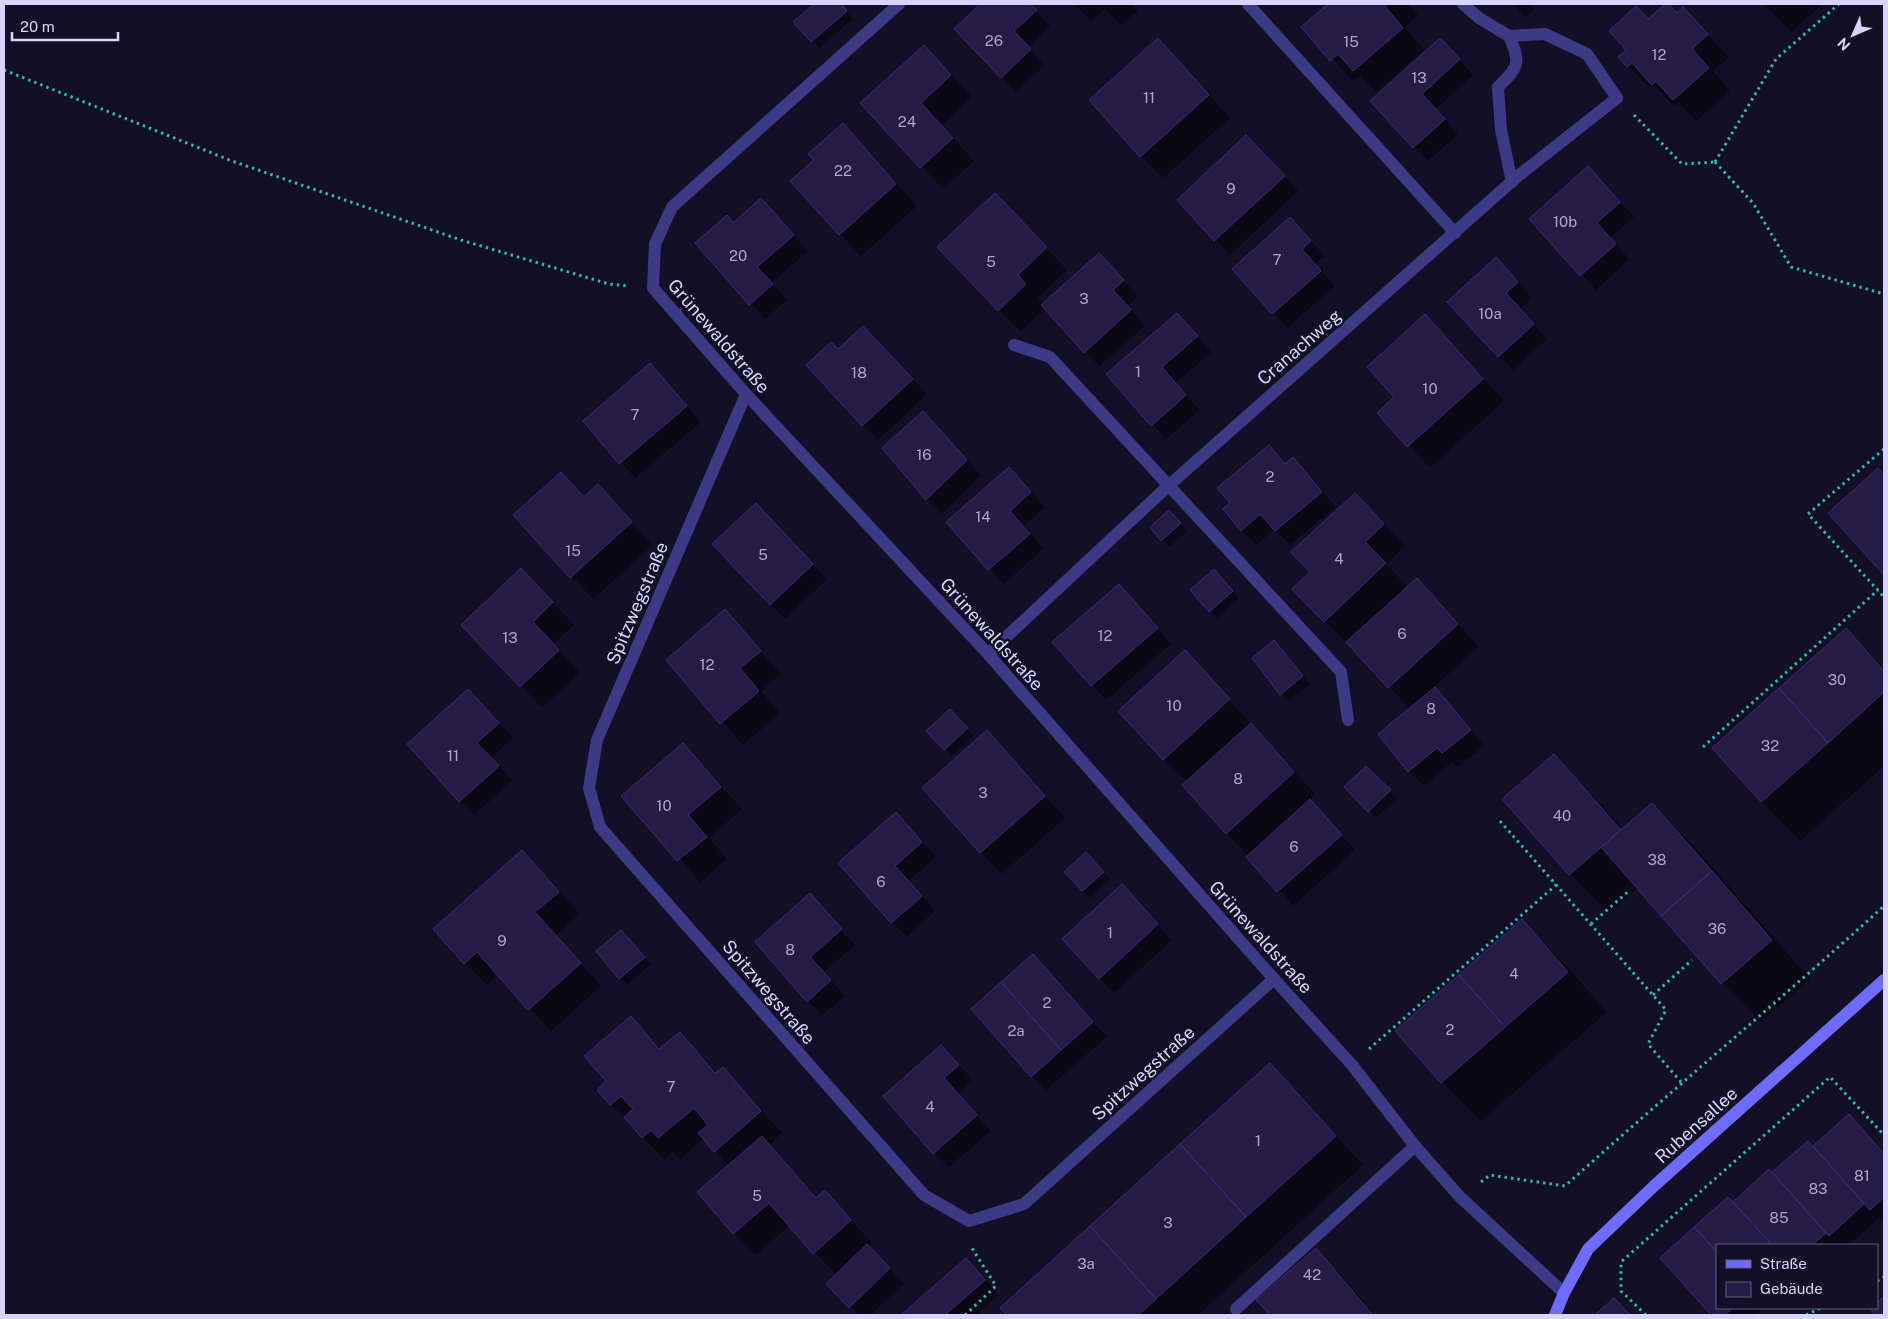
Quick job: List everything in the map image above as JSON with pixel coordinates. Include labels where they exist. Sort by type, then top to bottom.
[{"type":"street","name":"Grünewaldstraße","points":[[898,4],[672,207],[656,244],[653,288],[746,394],[988,654],[1352,1065],[1415,1146],[1460,1197],[1564,1293]]},
{"type":"street","points":[[1248,4],[1455,233]]},
{"type":"street","points":[[1463,4],[1479,18],[1509,36],[1545,34],[1587,54],[1618,98]]},
{"type":"street","points":[[1509,36],[1518,57],[1514,72],[1498,87],[1501,130],[1512,182]]},
{"type":"street","name":"Cranachweg","points":[[988,654],[1167,487],[1512,182],[1618,98]]},
{"type":"street","points":[[1014,345],[1050,357],[1167,487],[1341,672],[1348,720]]},
{"type":"street","name":"Spitzwegstraße","points":[[746,394],[597,740],[589,788],[600,827],[924,1195],[969,1220],[1024,1204],[1274,979]]},
{"type":"street","name":"Rubensallee","points":[[1555,1315],[1564,1293],[1588,1249],[1654,1186],[1884,980]]},
{"type":"street","points":[[1236,1309],[1415,1146]]},
{"type":"path","points":[[1716,162],[1776,60],[1839,4]]},
{"type":"path","points":[[4,70],[232,161],[462,240],[609,284],[653,288]]},
{"type":"path","points":[[1618,98],[1682,164],[1716,162]]},
{"type":"path","points":[[1716,162],[1753,203],[1791,267],[1884,294]]},
{"type":"path","points":[[1884,449],[1808,514],[1884,597]]},
{"type":"path","points":[[1703,747],[1878,590]]},
{"type":"path","points":[[1500,821],[1666,1010],[1648,1044],[1680,1082]]},
{"type":"path","points":[[1352,1065],[1556,885]]},
{"type":"path","points":[[1591,924],[1630,890]]},
{"type":"path","points":[[1460,1197],[1490,1175],[1565,1186],[1680,1082],[1788,993],[1884,906]]},
{"type":"path","points":[[1653,995],[1692,960]]},
{"type":"path","points":[[1646,1315],[1621,1291],[1621,1262],[1830,1077],[1884,1135]]},
{"type":"path","points":[[965,1315],[996,1286],[970,1248],[969,1220]]},
{"type":"path","points":[[1806,1315],[1819,1309]]},
{"type":"building","points":[[814,4],[841,4],[847,11],[811,42],[793,22]]},
{"type":"building","points":[[980,4],[1030,4],[1037,10],[1014,31],[1031,49],[1001,78],[954,29]]},
{"type":"building","points":[[1328,4],[1385,4],[1403,28],[1353,71],[1338,54],[1330,61],[1301,27]]},
{"type":"building","points":[[1665,4],[1669,4],[1677,13],[1683,7],[1708,34],[1692,49],[1709,68],[1673,100],[1656,81],[1652,85],[1632,63],[1627,67],[1618,57],[1626,50],[1609,31],[1636,6],[1648,19]]},
{"type":"building","points":[[1158,38],[1209,95],[1140,157],[1089,100]]},
{"type":"building","points":[[1440,38],[1460,59],[1422,94],[1445,119],[1413,148],[1370,101]]},
{"type":"building","points":[[924,45],[951,75],[921,103],[953,138],[920,168],[860,103]]},
{"type":"building","points":[[843,123],[896,184],[839,235],[790,181],[814,160],[808,154]]},
{"type":"building","points":[[1246,135],[1285,176],[1214,241],[1177,200]]},
{"type":"building","points":[[1588,166],[1620,202],[1597,223],[1616,244],[1580,276],[1529,219]]},
{"type":"building","points":[[995,193],[1047,247],[1018,275],[1026,284],[998,311],[937,247]]},
{"type":"building","points":[[761,198],[794,235],[757,267],[773,284],[749,305],[695,243],[727,215],[733,223]]},
{"type":"building","points":[[1290,217],[1311,241],[1302,249],[1321,271],[1272,314],[1232,269]]},
{"type":"building","points":[[1099,253],[1124,280],[1113,290],[1131,310],[1084,353],[1041,305]]},
{"type":"building","points":[[1496,257],[1518,282],[1506,293],[1534,324],[1498,357],[1447,302]]},
{"type":"building","points":[[1177,313],[1198,336],[1162,367],[1186,395],[1151,426],[1106,374]]},
{"type":"building","points":[[1425,314],[1483,379],[1407,447],[1377,413],[1394,397],[1367,367]]},
{"type":"building","points":[[863,326],[913,379],[862,426],[806,365],[831,342],[838,349]]},
{"type":"building","points":[[650,363],[687,406],[619,464],[583,421]]},
{"type":"building","points":[[923,411],[967,460],[926,500],[882,448]]},
{"type":"building","points":[[1269,445],[1285,464],[1293,457],[1322,492],[1275,531],[1260,514],[1241,531],[1223,509],[1230,503],[1217,488]]},
{"type":"building","points":[[1009,467],[1031,492],[1010,511],[1030,534],[988,570],[946,522]]},
{"type":"building","points":[[1878,468],[1884,475],[1884,575],[1828,513]]},
{"type":"building","points":[[561,472],[584,497],[598,484],[632,522],[570,578],[513,515]]},
{"type":"building","points":[[1355,493],[1384,524],[1365,542],[1386,563],[1324,622],[1292,589],[1310,572],[1291,552]]},
{"type":"building","points":[[756,503],[813,564],[770,605],[712,544]]},
{"type":"building","points":[[1169,510],[1181,523],[1161,541],[1150,527]]},
{"type":"building","points":[[521,568],[553,602],[533,622],[559,650],[520,687],[461,625]]},
{"type":"building","points":[[1214,569],[1233,591],[1209,612],[1190,590]]},
{"type":"building","points":[[1417,578],[1458,624],[1388,688],[1346,642]]},
{"type":"building","points":[[1119,584],[1158,628],[1091,686],[1052,642]]},
{"type":"building","points":[[725,609],[761,651],[740,668],[759,691],[720,724],[666,660]]},
{"type":"building","points":[[1846,628],[1884,671],[1884,692],[1828,743],[1779,688]]},
{"type":"building","points":[[1274,640],[1303,676],[1280,695],[1252,658]]},
{"type":"building","points":[[1185,650],[1230,699],[1163,760],[1118,711]]},
{"type":"building","points":[[1435,687],[1471,730],[1442,753],[1437,748],[1408,772],[1378,734]]},
{"type":"building","points":[[1779,688],[1828,743],[1761,802],[1712,748]]},
{"type":"building","points":[[468,689],[499,723],[477,743],[499,766],[459,802],[407,744]]},
{"type":"building","points":[[950,709],[968,728],[944,750],[926,731]]},
{"type":"building","points":[[1251,723],[1294,772],[1226,834],[1182,785]]},
{"type":"building","points":[[987,730],[1045,796],[980,853],[922,788]]},
{"type":"building","points":[[683,743],[721,787],[688,815],[707,837],[677,861],[621,796]]},
{"type":"building","points":[[1554,754],[1621,830],[1569,875],[1502,799]]},
{"type":"building","points":[[1366,766],[1391,790],[1368,812],[1344,787]]},
{"type":"building","points":[[1310,799],[1342,835],[1277,892],[1246,857]]},
{"type":"building","points":[[1652,803],[1712,871],[1661,916],[1601,847]]},
{"type":"building","points":[[896,812],[922,842],[895,866],[922,896],[891,923],[838,863]]},
{"type":"building","points":[[522,850],[559,892],[535,912],[581,963],[528,1010],[477,952],[464,964],[433,929]]},
{"type":"building","points":[[1086,852],[1104,872],[1082,891],[1064,872]]},
{"type":"building","points":[[1712,871],[1772,940],[1721,984],[1661,916]]},
{"type":"building","points":[[1122,884],[1158,924],[1099,979],[1062,939]]},
{"type":"building","points":[[810,893],[842,929],[810,957],[831,980],[807,1002],[755,942]]},
{"type":"building","points":[[1522,919],[1568,972],[1505,1027],[1459,975]]},
{"type":"building","points":[[621,930],[645,957],[619,979],[596,951]]},
{"type":"building","points":[[1033,954],[1093,1022],[1061,1050],[1001,982]]},
{"type":"building","points":[[1459,975],[1505,1027],[1441,1083],[1395,1031]]},
{"type":"building","points":[[1001,982],[1061,1050],[1031,1077],[971,1009]]},
{"type":"building","points":[[631,1016],[659,1049],[680,1032],[715,1073],[723,1067],[761,1111],[714,1152],[698,1133],[708,1125],[694,1108],[658,1138],[651,1130],[642,1138],[624,1117],[633,1109],[621,1096],[610,1105],[597,1090],[606,1081],[584,1056]]},
{"type":"building","points":[[941,1045],[959,1065],[944,1078],[977,1115],[933,1154],[883,1096]]},
{"type":"building","points":[[1270,1063],[1336,1136],[1246,1217],[1180,1144]]},
{"type":"building","points":[[1849,1114],[1884,1154],[1884,1197],[1870,1210],[1813,1146]]},
{"type":"building","points":[[762,1136],[816,1198],[825,1190],[851,1220],[813,1254],[769,1203],[733,1234],[697,1192]]},
{"type":"building","points":[[1808,1141],[1864,1204],[1829,1236],[1772,1172]]},
{"type":"building","points":[[1180,1144],[1246,1217],[1156,1299],[1090,1226]]},
{"type":"building","points":[[1769,1169],[1826,1233],[1813,1244],[1771,1244],[1733,1202]]},
{"type":"building","points":[[1728,1197],[1771,1244],[1716,1244],[1716,1251],[1694,1227]]},
{"type":"building","points":[[1090,1226],[1156,1299],[1138,1315],[1007,1315],[1000,1308]]},
{"type":"building","points":[[1694,1227],[1716,1251],[1716,1309],[1732,1309],[1725,1315],[1711,1315],[1660,1258]]},
{"type":"building","points":[[867,1244],[890,1268],[849,1308],[826,1284]]},
{"type":"building","points":[[1316,1248],[1373,1315],[1270,1315],[1256,1300]]},
{"type":"building","points":[[966,1258],[985,1280],[945,1315],[901,1315]]},
{"type":"building","points":[[1884,1296],[1884,1315],[1875,1315],[1870,1309],[1878,1309],[1878,1302]]},
{"type":"building","points":[[1614,1298],[1630,1315],[1595,1315]]}]
